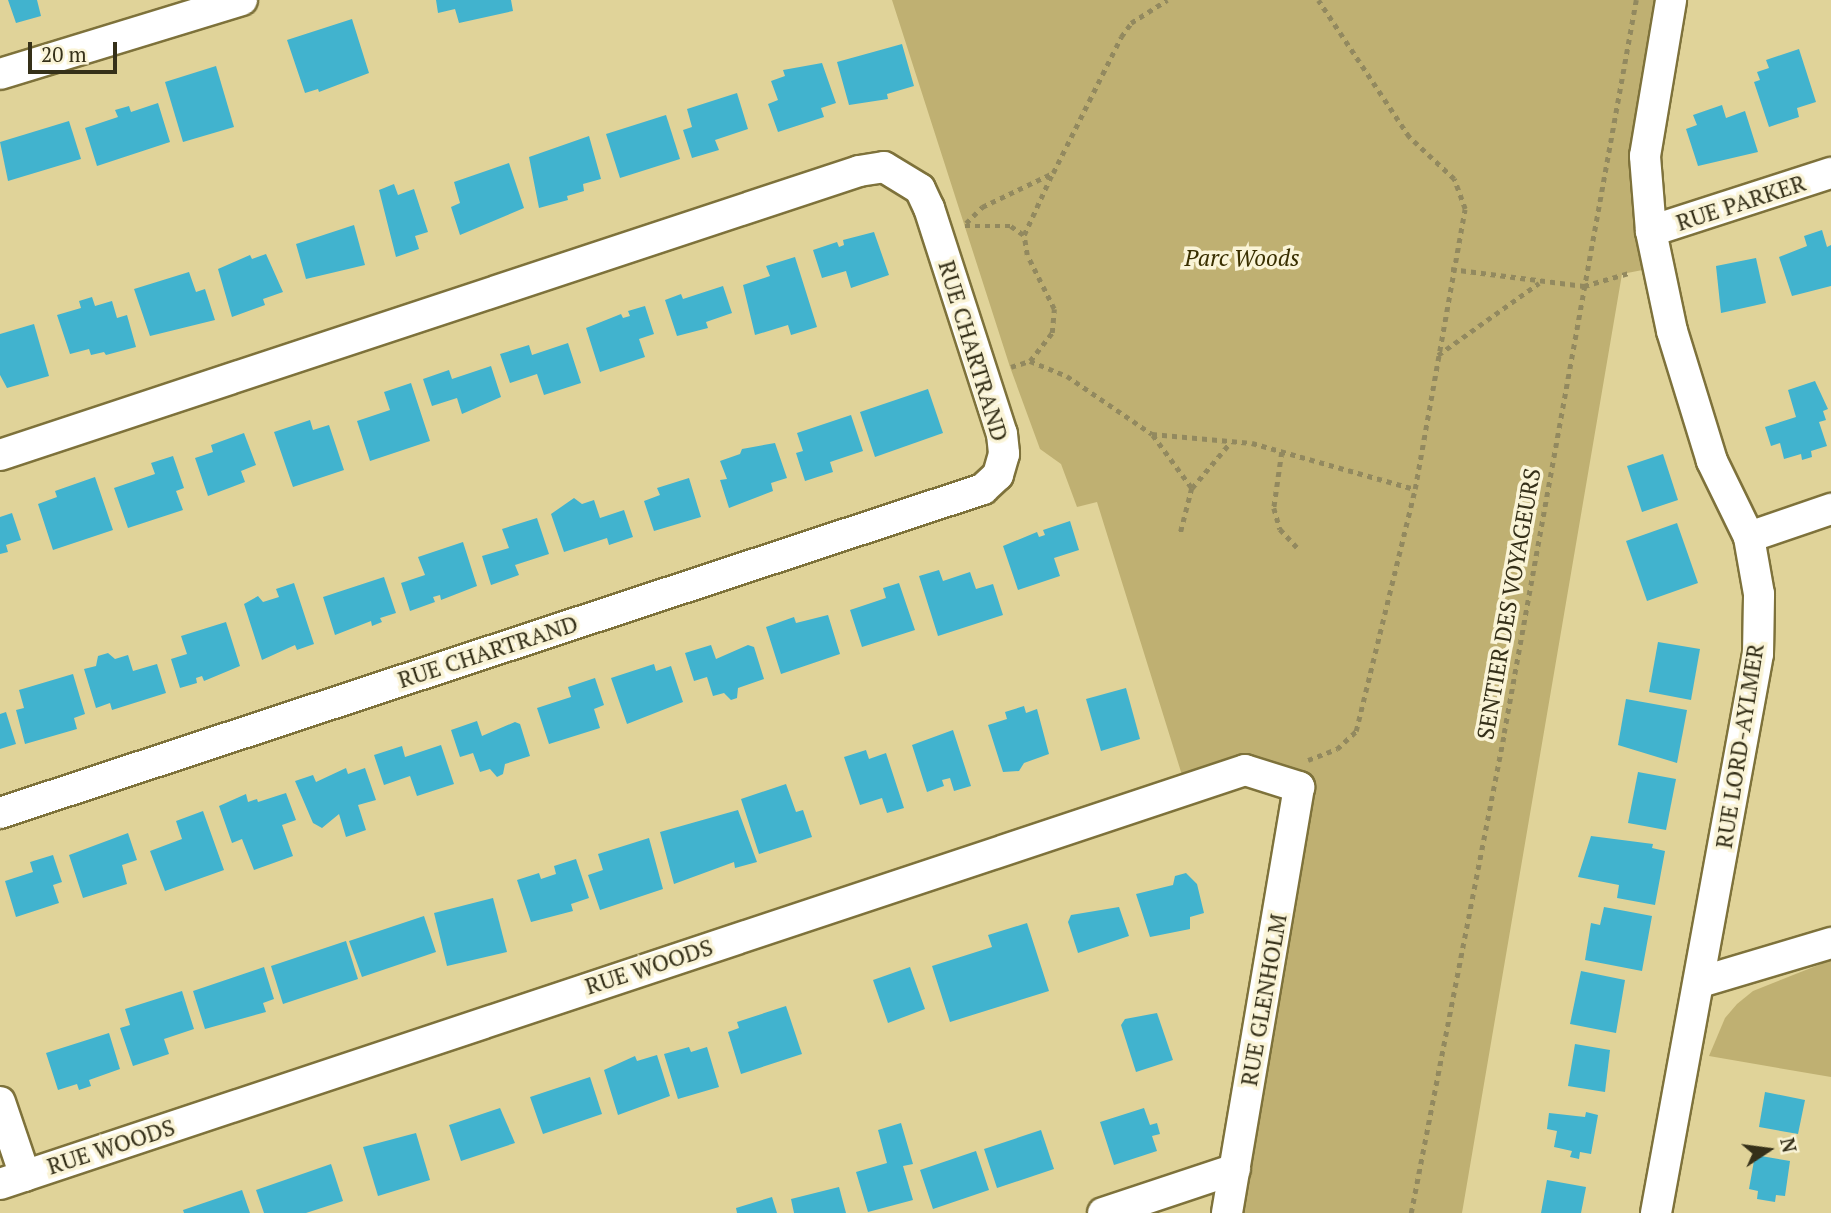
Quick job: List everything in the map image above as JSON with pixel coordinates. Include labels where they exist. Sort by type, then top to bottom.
[{"type":"street","points":[[0,74],[242,0]]},
{"type":"street","name":"RUE LORD-AYLMER","points":[[1656,1213],[1758,654],[1759,594],[1749,537],[1712,461],[1672,331],[1651,231],[1646,156],[1671,0]]},
{"type":"street","name":"RUE CHARTRAND","points":[[0,455],[859,171],[884,167],[905,176],[920,189],[952,231],[983,377],[1004,454],[998,475],[983,489],[0,813]]},
{"type":"street","name":"RUE PARKER","points":[[1651,231],[1831,173]]},
{"type":"street","points":[[1749,537],[1831,509]]},
{"type":"street","name":"RUE WOODS","points":[[13,1180],[1203,782],[1245,770],[1271,775],[1299,787]]},
{"type":"street","name":"RUE GLENHOLM","points":[[1227,1213],[1299,787]]},
{"type":"street","points":[[1700,982],[1831,943]]},
{"type":"street","points":[[0,1102],[13,1180]]},
{"type":"street","points":[[1102,1213],[1235,1169]]},
{"type":"path","points":[[983,377],[1030,361],[1045,346],[1054,320],[1049,292],[1027,255],[1024,235],[1121,37],[1130,23],[1167,0]]},
{"type":"path","points":[[1271,775],[1336,749],[1356,731],[1415,489],[1451,269],[1465,209],[1463,194],[1454,179],[1409,137],[1318,0]]},
{"type":"path","name":"SENTIER DES VOYAGEURS","points":[[1412,1213],[1636,0]]},
{"type":"path","points":[[952,231],[982,207],[1053,173]]},
{"type":"path","points":[[952,231],[1011,226],[1024,235]]},
{"type":"path","points":[[1451,269],[1540,283],[1584,286],[1658,267]]},
{"type":"path","points":[[1437,356],[1540,283]]},
{"type":"path","points":[[1030,361],[1098,393],[1152,434],[1192,488]]},
{"type":"path","points":[[1152,434],[1229,444],[1252,443],[1415,489]]},
{"type":"path","points":[[1180,535],[1192,488],[1229,444]]},
{"type":"path","points":[[1282,452],[1274,509],[1280,529],[1297,547]]},
{"type":"green space","name":"Parc Woods","points":[[892,0],[1671,0],[1651,110],[1658,267],[1622,274],[1462,1213],[1227,1213],[1299,787],[1271,775],[1186,788],[1097,502],[1077,507],[1061,464],[1040,449],[1010,367]]},
{"type":"green space","points":[[1831,960],[1831,1077],[1709,1056],[1725,1018],[1753,991]]},
{"type":"building","points":[[8,0],[37,0],[41,16],[16,23]]},
{"type":"building","points":[[436,0],[511,0],[513,11],[459,23],[455,9],[438,13]]},
{"type":"building","points":[[352,19],[369,73],[319,92],[318,89],[305,93],[287,40]]},
{"type":"building","points":[[902,44],[914,86],[887,94],[888,99],[849,105],[837,62]]},
{"type":"building","points":[[1799,49],[1816,102],[1797,108],[1799,117],[1769,127],[1754,82],[1760,80],[1757,72],[1769,68],[1766,60]]},
{"type":"building","points":[[822,63],[836,103],[821,108],[824,117],[778,132],[768,104],[778,100],[771,81],[785,76],[783,70]]},
{"type":"building","points":[[216,66],[234,127],[183,142],[165,82]]},
{"type":"building","points":[[737,93],[748,129],[715,140],[719,150],[692,158],[683,130],[692,127],[687,109]]},
{"type":"building","points":[[158,103],[170,142],[97,166],[85,128],[118,117],[115,110],[129,106],[131,112]]},
{"type":"building","points":[[1722,105],[1726,118],[1745,111],[1758,152],[1698,166],[1686,129],[1697,125],[1693,115]]},
{"type":"building","points":[[666,115],[680,159],[620,178],[606,134]]},
{"type":"building","points":[[69,121],[81,159],[8,181],[0,142]]},
{"type":"building","points":[[589,136],[601,179],[583,184],[584,191],[567,196],[568,200],[539,208],[529,157]]},
{"type":"building","points":[[509,163],[524,208],[460,235],[451,207],[460,203],[454,182]]},
{"type":"building","points":[[394,184],[398,195],[414,189],[428,232],[415,236],[419,249],[396,257],[379,190]]},
{"type":"building","points":[[354,225],[365,265],[306,279],[296,244]]},
{"type":"building","points":[[1822,230],[1827,247],[1831,245],[1831,286],[1792,296],[1779,257],[1807,246],[1804,236]]},
{"type":"building","points":[[874,232],[889,275],[851,288],[846,271],[822,278],[813,250],[837,242],[839,247],[844,245],[843,240]]},
{"type":"building","points":[[266,254],[283,292],[263,299],[265,305],[232,317],[218,269],[250,255],[252,259]]},
{"type":"building","points":[[795,257],[817,327],[791,335],[788,325],[755,335],[743,285],[770,276],[766,266]]},
{"type":"building","points":[[1756,258],[1766,303],[1721,313],[1716,266]]},
{"type":"building","points":[[189,272],[196,292],[205,289],[215,320],[150,336],[134,289]]},
{"type":"building","points":[[723,286],[732,313],[706,322],[708,328],[677,336],[665,300],[681,294],[683,299]]},
{"type":"building","points":[[92,297],[95,306],[112,301],[117,318],[127,315],[136,347],[106,355],[104,352],[91,355],[89,349],[70,354],[57,315],[81,308],[79,301]]},
{"type":"building","points":[[645,306],[654,334],[639,339],[645,357],[600,372],[586,328],[621,314],[623,318],[630,316],[628,311]]},
{"type":"building","points":[[34,324],[49,376],[7,388],[0,375],[0,334]]},
{"type":"building","points":[[568,343],[581,383],[544,395],[537,374],[510,383],[500,354],[529,345],[532,355]]},
{"type":"building","points":[[491,366],[501,397],[462,414],[457,398],[432,406],[423,379],[449,370],[452,379]]},
{"type":"building","points":[[1815,381],[1828,409],[1823,411],[1826,420],[1819,422],[1827,446],[1811,451],[1812,457],[1802,460],[1801,454],[1784,459],[1780,443],[1771,446],[1765,427],[1796,417],[1788,390]]},
{"type":"building","points":[[411,383],[430,441],[370,461],[357,421],[390,410],[384,392]]},
{"type":"building","points":[[928,389],[943,433],[875,457],[860,412]]},
{"type":"building","points":[[851,415],[863,451],[830,462],[833,472],[805,481],[796,453],[803,451],[797,433]]},
{"type":"building","points":[[310,420],[313,430],[329,425],[344,470],[293,487],[274,432]]},
{"type":"building","points":[[244,433],[256,465],[241,471],[245,482],[208,496],[195,458],[213,452],[211,445]]},
{"type":"building","points":[[775,443],[787,478],[771,483],[773,491],[729,508],[720,480],[727,479],[720,461],[740,454],[742,449]]},
{"type":"building","points":[[1663,454],[1678,500],[1642,512],[1627,466]]},
{"type":"building","points":[[173,456],[184,488],[176,491],[183,510],[128,528],[114,488],[155,474],[151,463]]},
{"type":"building","points":[[95,477],[113,530],[53,550],[38,504],[57,497],[55,491]]},
{"type":"building","points":[[689,478],[701,517],[654,531],[644,501],[660,495],[657,488]]},
{"type":"building","points":[[574,498],[582,504],[594,500],[600,518],[624,510],[633,537],[609,545],[607,538],[564,552],[551,514]]},
{"type":"building","points":[[12,513],[21,540],[6,545],[8,552],[0,554],[0,517]]},
{"type":"building","points":[[537,518],[549,554],[515,565],[519,575],[491,585],[482,556],[509,548],[502,529]]},
{"type":"building","points":[[1070,521],[1079,550],[1054,558],[1060,576],[1018,590],[1003,546],[1037,532],[1039,537],[1045,535],[1043,530]]},
{"type":"building","points":[[1677,523],[1698,583],[1647,601],[1626,541]]},
{"type":"building","points":[[463,542],[477,586],[441,600],[440,595],[433,597],[435,602],[410,611],[401,583],[425,575],[418,557]]},
{"type":"building","points":[[939,570],[943,581],[970,572],[976,589],[993,584],[1003,615],[938,636],[919,576]]},
{"type":"building","points":[[384,577],[396,613],[380,618],[382,622],[372,626],[371,621],[335,635],[323,597]]},
{"type":"building","points":[[294,583],[314,644],[297,650],[295,645],[262,660],[244,604],[258,596],[263,602],[279,597],[276,589]]},
{"type":"building","points":[[899,583],[915,630],[862,647],[850,610],[886,598],[883,588]]},
{"type":"building","points":[[828,615],[840,654],[781,674],[766,627],[794,617],[796,623]]},
{"type":"building","points":[[226,622],[240,666],[204,681],[202,676],[196,678],[197,683],[180,688],[171,659],[187,654],[181,636]]},
{"type":"building","points":[[1658,642],[1700,649],[1691,700],[1649,692]]},
{"type":"building","points":[[711,645],[716,659],[748,645],[754,647],[764,679],[738,688],[737,698],[731,700],[724,693],[713,696],[707,677],[694,681],[685,653]]},
{"type":"building","points":[[108,653],[115,659],[128,655],[133,671],[157,664],[166,693],[112,710],[110,703],[96,708],[84,669],[96,666],[98,656]]},
{"type":"building","points":[[654,664],[656,671],[671,666],[683,702],[627,724],[611,678]]},
{"type":"building","points":[[73,674],[85,714],[74,718],[77,729],[25,744],[16,710],[24,708],[19,690]]},
{"type":"building","points":[[595,678],[604,705],[594,709],[600,728],[549,744],[537,708],[571,697],[568,687]]},
{"type":"building","points":[[1126,688],[1140,739],[1101,751],[1086,699]]},
{"type":"building","points":[[1626,699],[1687,710],[1677,763],[1618,745]]},
{"type":"building","points":[[1024,706],[1026,713],[1037,709],[1049,754],[1024,763],[1019,771],[1003,772],[988,725],[1007,719],[1005,712]]},
{"type":"building","points":[[6,712],[16,744],[0,749],[0,714]]},
{"type":"building","points":[[477,721],[482,736],[515,722],[520,724],[530,756],[505,764],[503,774],[497,777],[490,769],[480,772],[473,753],[460,757],[451,730]]},
{"type":"building","points":[[953,730],[971,786],[954,791],[950,778],[942,780],[944,786],[927,792],[912,745]]},
{"type":"building","points":[[441,745],[454,784],[417,796],[410,776],[384,785],[374,755],[402,746],[405,757]]},
{"type":"building","points":[[866,750],[869,759],[886,753],[904,808],[887,813],[882,798],[860,805],[844,757]]},
{"type":"building","points":[[346,768],[348,774],[365,768],[376,800],[358,805],[366,830],[346,837],[339,814],[322,828],[313,823],[295,781],[313,775],[316,782]]},
{"type":"building","points":[[1638,772],[1676,779],[1666,830],[1628,823]]},
{"type":"building","points":[[786,784],[796,812],[803,810],[812,837],[759,854],[741,799]]},
{"type":"building","points":[[286,793],[296,820],[282,825],[293,856],[254,870],[242,839],[232,843],[219,806],[246,794],[248,802],[257,799],[258,802]]},
{"type":"building","points":[[738,810],[757,862],[735,868],[734,862],[674,884],[660,832]]},
{"type":"building","points":[[203,811],[224,870],[165,891],[150,851],[182,839],[176,821]]},
{"type":"building","points":[[128,833],[137,860],[122,865],[127,884],[83,898],[69,855]]},
{"type":"building","points":[[1591,836],[1653,844],[1652,848],[1665,851],[1655,905],[1617,898],[1619,885],[1578,877]]},
{"type":"building","points":[[649,838],[663,889],[600,910],[588,875],[603,870],[598,854]]},
{"type":"building","points":[[53,855],[62,882],[53,885],[59,903],[16,917],[5,881],[33,872],[30,862]]},
{"type":"building","points":[[576,859],[589,898],[571,904],[573,911],[531,922],[517,880],[539,873],[541,879],[556,874],[554,866]]},
{"type":"building","points":[[1186,873],[1197,884],[1204,913],[1190,917],[1190,929],[1150,937],[1136,894],[1173,885],[1175,876]]},
{"type":"building","points":[[493,898],[507,952],[447,966],[434,913]]},
{"type":"building","points":[[1119,907],[1129,936],[1078,953],[1068,922],[1071,915]]},
{"type":"building","points":[[1604,907],[1652,916],[1642,971],[1585,960],[1591,923],[1600,925]]},
{"type":"building","points":[[424,916],[436,952],[362,977],[349,941]]},
{"type":"building","points":[[1027,923],[1049,991],[950,1022],[932,966],[992,947],[988,935]]},
{"type":"building","points":[[346,941],[358,979],[283,1004],[271,966]]},
{"type":"building","points":[[264,967],[274,999],[263,1003],[266,1012],[205,1029],[193,991]]},
{"type":"building","points":[[910,967],[925,1009],[888,1023],[873,980]]},
{"type":"building","points":[[1581,971],[1625,980],[1616,1033],[1570,1024]]},
{"type":"building","points":[[182,991],[194,1029],[164,1039],[169,1054],[133,1066],[120,1028],[130,1025],[125,1009]]},
{"type":"building","points":[[786,1006],[802,1054],[741,1074],[728,1032],[739,1028],[737,1022]]},
{"type":"building","points":[[1157,1013],[1173,1060],[1136,1072],[1121,1025],[1125,1019]]},
{"type":"building","points":[[109,1033],[120,1069],[89,1080],[91,1086],[79,1090],[77,1084],[58,1090],[46,1053]]},
{"type":"building","points":[[1575,1044],[1610,1050],[1605,1092],[1568,1086]]},
{"type":"building","points":[[689,1047],[691,1052],[707,1047],[719,1087],[678,1099],[664,1054]]},
{"type":"building","points":[[657,1055],[670,1096],[618,1115],[604,1070],[635,1056],[637,1061]]},
{"type":"building","points":[[590,1077],[602,1114],[543,1134],[530,1097]]},
{"type":"building","points":[[1765,1092],[1805,1100],[1798,1134],[1759,1127]]},
{"type":"building","points":[[500,1108],[515,1143],[461,1161],[449,1125]]},
{"type":"building","points":[[1144,1108],[1150,1125],[1157,1123],[1160,1134],[1152,1136],[1157,1151],[1114,1165],[1100,1122]]},
{"type":"building","points":[[1586,1112],[1598,1115],[1591,1154],[1580,1152],[1579,1159],[1570,1157],[1572,1151],[1554,1147],[1557,1131],[1547,1129],[1549,1113],[1585,1117]]},
{"type":"building","points":[[901,1123],[913,1164],[903,1166],[913,1200],[868,1212],[856,1172],[887,1163],[878,1130]]},
{"type":"building","points":[[1041,1130],[1054,1169],[997,1188],[984,1149]]},
{"type":"building","points":[[416,1133],[430,1180],[378,1196],[363,1147]]},
{"type":"building","points":[[976,1151],[989,1190],[933,1209],[920,1170]]},
{"type":"building","points":[[1755,1155],[1790,1161],[1785,1196],[1776,1195],[1775,1202],[1757,1199],[1758,1191],[1749,1189]]},
{"type":"building","points":[[331,1164],[343,1201],[306,1213],[264,1213],[256,1190]]},
{"type":"building","points":[[1547,1180],[1586,1187],[1581,1213],[1541,1213]]},
{"type":"building","points":[[839,1187],[846,1213],[794,1213],[791,1199]]},
{"type":"building","points":[[242,1190],[250,1213],[184,1213],[183,1210]]},
{"type":"building","points":[[772,1197],[777,1213],[737,1213],[736,1208]]}]
